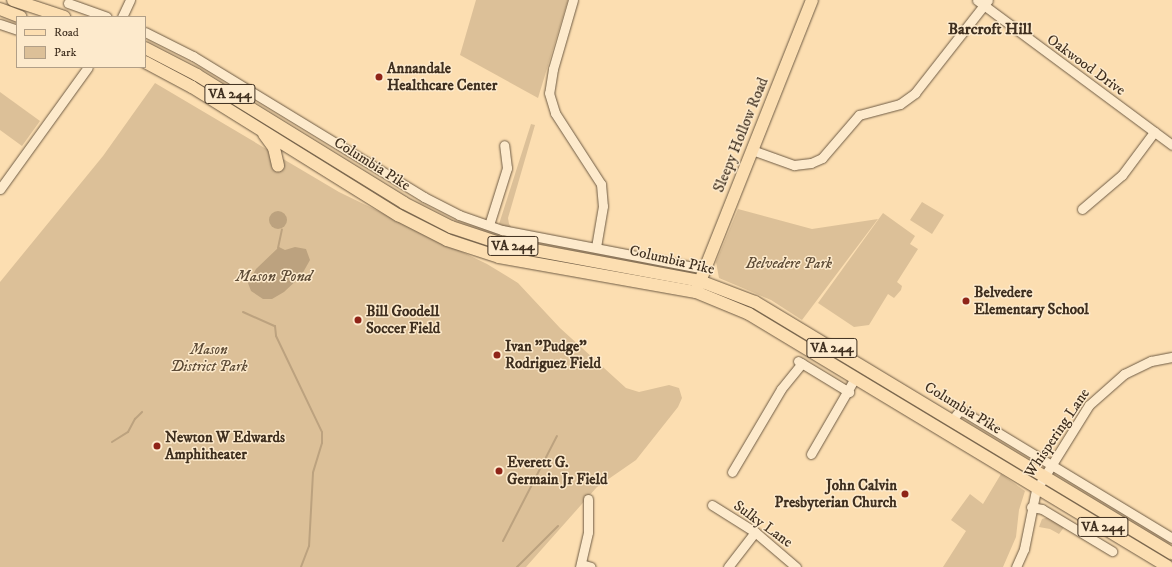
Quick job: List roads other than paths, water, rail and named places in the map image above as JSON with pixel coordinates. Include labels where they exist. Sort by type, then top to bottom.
[{"type":"main road","points":[[13,0],[61,16]]},
{"type":"main road","name":"Sleepy Hollow Road","points":[[698,286],[812,0]]},
{"type":"main road","points":[[0,9],[18,16]]},
{"type":"main road","name":"Columbia Pike","points":[[146,49],[197,75],[404,203],[451,227],[502,244],[742,296],[775,313],[1172,554]]},
{"type":"main road","name":"Columbia Pike","points":[[146,63],[258,128],[398,215],[469,248],[499,257],[698,286],[756,317],[1168,567]]},
{"type":"main road","points":[[258,128],[274,148],[278,166]]},
{"type":"street","points":[[122,16],[130,0]]},
{"type":"street","points":[[574,0],[553,69],[550,84],[551,103],[601,184],[603,206],[596,247]]},
{"type":"street","points":[[752,150],[794,165],[811,163],[822,158],[859,116],[900,104],[915,93],[983,2]]},
{"type":"street","name":"Oakwood Drive","points":[[983,2],[1172,145]]},
{"type":"street","points":[[68,3],[104,16]]},
{"type":"street","points":[[0,24],[16,30]]},
{"type":"street","points":[[146,33],[210,66],[424,197],[459,214],[489,225],[705,269]]},
{"type":"street","points":[[0,189],[87,68]]},
{"type":"street","points":[[1082,209],[1122,175],[1154,132]]},
{"type":"street","points":[[489,225],[507,168],[504,145]]},
{"type":"street","name":"Whispering Lane","points":[[1016,567],[1024,549],[1031,508],[1037,487],[1080,418],[1100,393],[1137,367],[1172,357]]},
{"type":"street","points":[[732,472],[781,389],[800,362],[849,392]]},
{"type":"street","points":[[811,454],[849,392],[855,378]]},
{"type":"street","points":[[952,420],[960,410],[964,412],[1172,538]]},
{"type":"street","points":[[588,499],[588,532],[580,565],[592,567]]},
{"type":"street","name":"Sulky Lane","points":[[712,505],[755,532],[796,567]]},
{"type":"street","points":[[1031,508],[1042,509],[1112,551]]},
{"type":"street","points":[[728,567],[755,532]]},
{"type":"water","points":[[278,211],[284,214],[287,220],[284,226],[278,229],[272,226],[269,220],[272,214]]},
{"type":"water","name":"Mason Pond","points":[[279,247],[285,250],[295,247],[306,249],[310,260],[301,276],[284,292],[272,299],[263,299],[251,291],[248,283],[256,269]]},
{"type":"waterway","points":[[278,248],[282,229]]},
{"type":"waterway","points":[[243,312],[275,326],[276,336],[322,432],[322,443],[313,473],[309,546],[301,567]]},
{"type":"waterway","points":[[112,442],[128,432],[135,419],[142,412]]},
{"type":"waterway","points":[[503,541],[557,436]]},
{"type":"waterway","points":[[517,567],[558,526]]},
{"type":"place","name":"Annandale Healthcare Center","points":[[379,77]]},
{"type":"place","name":"Belvedere Elementary School","points":[[966,301]]},
{"type":"place","name":"Bill Goodell Soccer Field","points":[[358,320]]},
{"type":"place","name":"Ivan \"Pudge\" Rodriguez Field","points":[[497,355]]},
{"type":"place","name":"Newton W Edwards Amphitheater","points":[[157,446]]},
{"type":"place","name":"Everett G. Germain Jr Field","points":[[499,471]]},
{"type":"place","name":"John Calvin Presbyterian Church","points":[[905,494]]},
{"type":"district","name":"Barcroft Hill","points":[[990,29]]},
{"type":"park label","name":"Belvedere Park","points":[[789,264]]},
{"type":"park label","name":"Mason District Park","points":[[209,358]]}]
